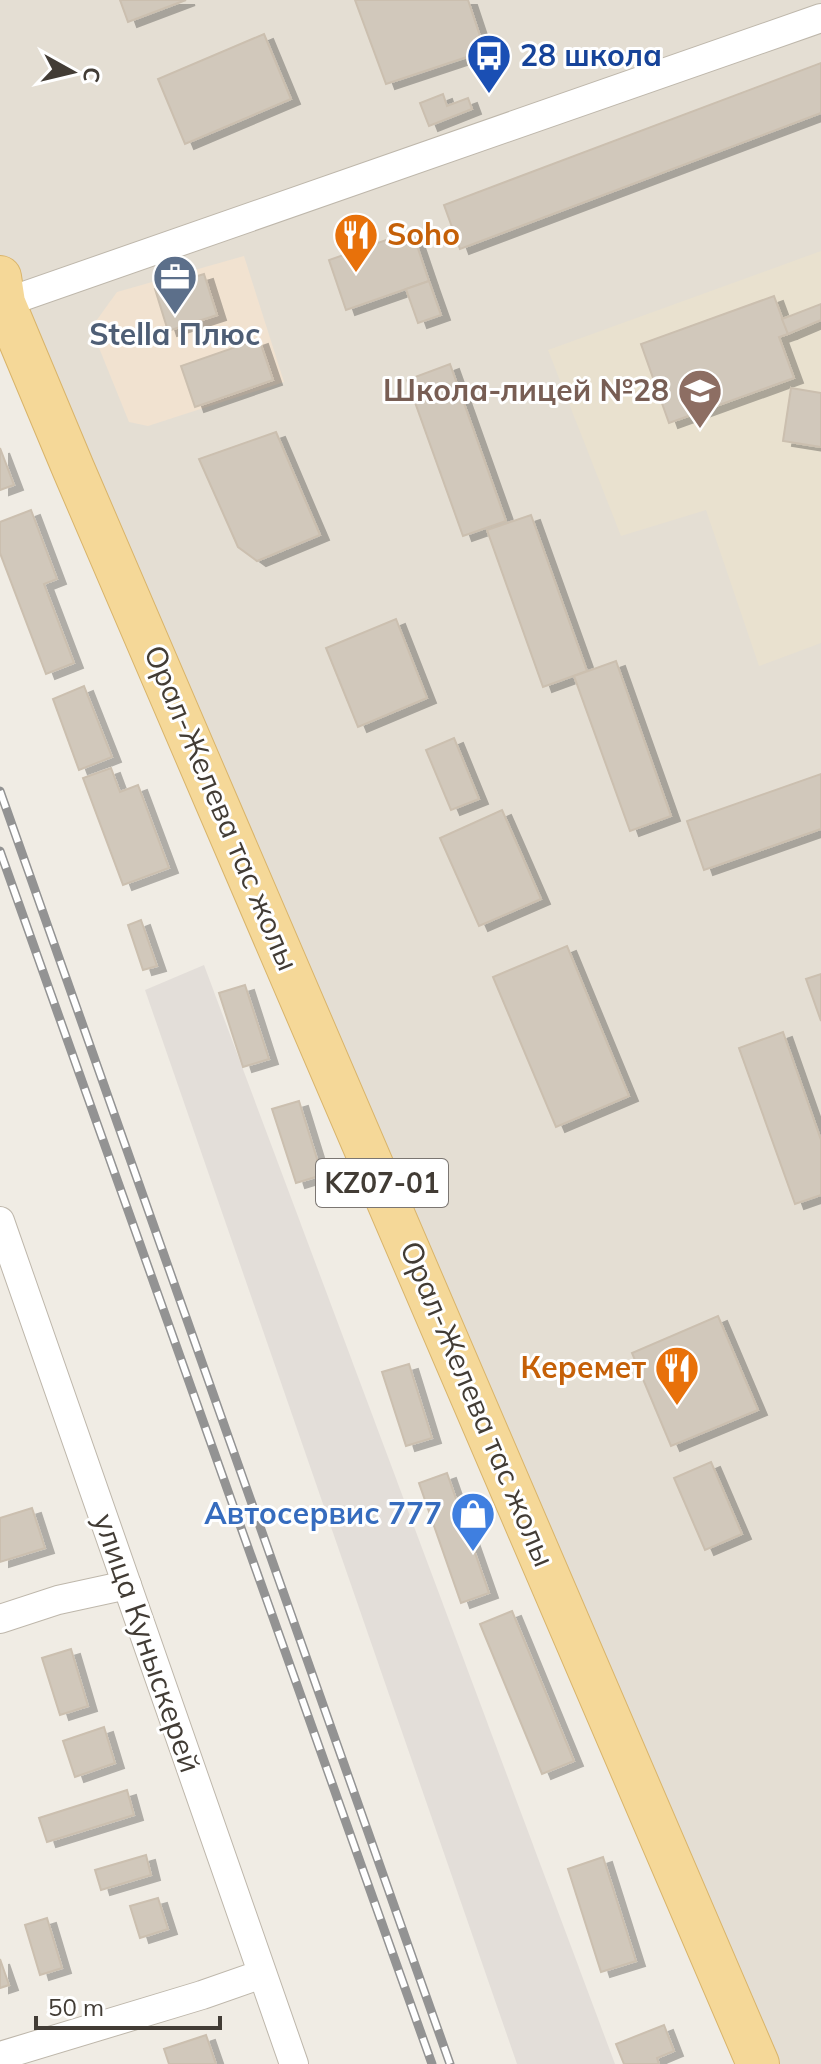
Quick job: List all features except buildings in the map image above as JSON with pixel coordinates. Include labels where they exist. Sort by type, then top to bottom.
[{"type":"main road","name":"Орал-Желева тас жолы","points":[[2,290],[758,2064]]},
{"type":"street","points":[[2,290],[821,18]]},
{"type":"street","name":"улица Куныскерей","points":[[0,1221],[294,2064]]},
{"type":"street","points":[[0,1619],[58,1600],[127,1585]]},
{"type":"street","points":[[0,2056],[262,1974]]},
{"type":"shaded area","points":[[0,0],[821,0],[821,2064],[758,2064],[0,277]]},
{"type":"shaded area","name":"Школа-лицей №28","points":[[821,251],[821,643],[759,666],[706,510],[621,536],[548,350]]},
{"type":"shaded area","name":"Stella Плюс","points":[[244,256],[284,382],[148,426],[129,422],[91,328],[117,292]]},
{"type":"shaded area","points":[[204,965],[615,2064],[517,2064],[145,990]]},
{"type":"railway","points":[[0,791],[450,2064]]},
{"type":"railway","points":[[0,851],[432,2064]]},
{"type":"place","name":"28 школа","points":[[489,95]]},
{"type":"place","name":"Soho","points":[[356,274]]},
{"type":"place","name":"Stella Плюс","points":[[175,316]]},
{"type":"place","name":"Школа-лицей №28","points":[[700,430]]},
{"type":"place","name":"Керемет","points":[[677,1407]]},
{"type":"place","name":"Автосервис 777","points":[[473,1553]]}]
